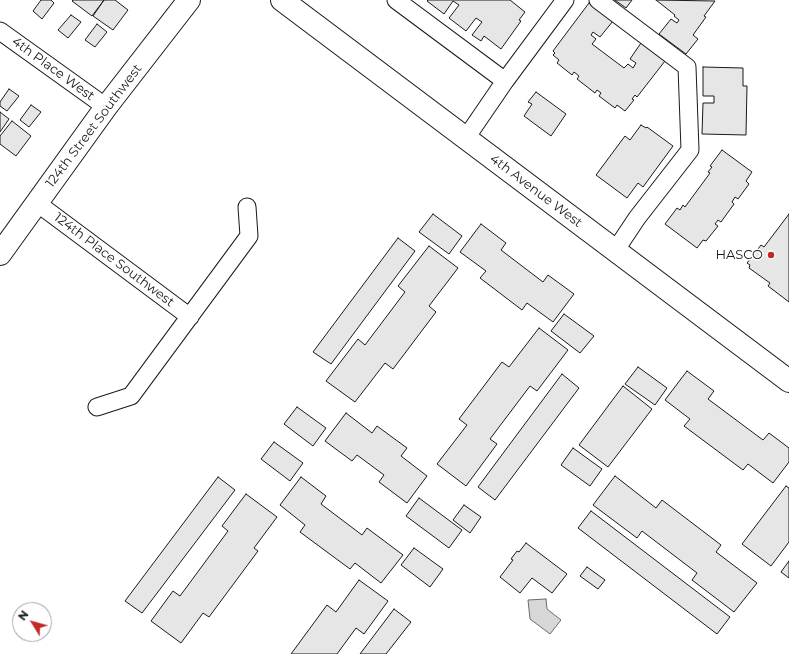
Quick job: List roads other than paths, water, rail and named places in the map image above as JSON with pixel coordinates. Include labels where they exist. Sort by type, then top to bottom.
[{"type":"street","name":"124th Street Southwest","points":[[0,254],[106,107],[189,0]]},
{"type":"street","name":"4th Avenue West","points":[[282,0],[789,381]]},
{"type":"street","points":[[396,0],[504,81]]},
{"type":"street","points":[[466,138],[504,81],[566,0]]},
{"type":"street","points":[[598,0],[687,67],[690,150],[637,218],[615,251]]},
{"type":"street","name":"4th Place West","points":[[0,31],[106,107]]},
{"type":"street","name":"124th Place Southwest","points":[[37,203],[190,317]]},
{"type":"street","points":[[97,407],[131,396],[190,317],[249,236],[247,206]]},
{"type":"place","name":"HASCO","points":[[771,255]]}]
